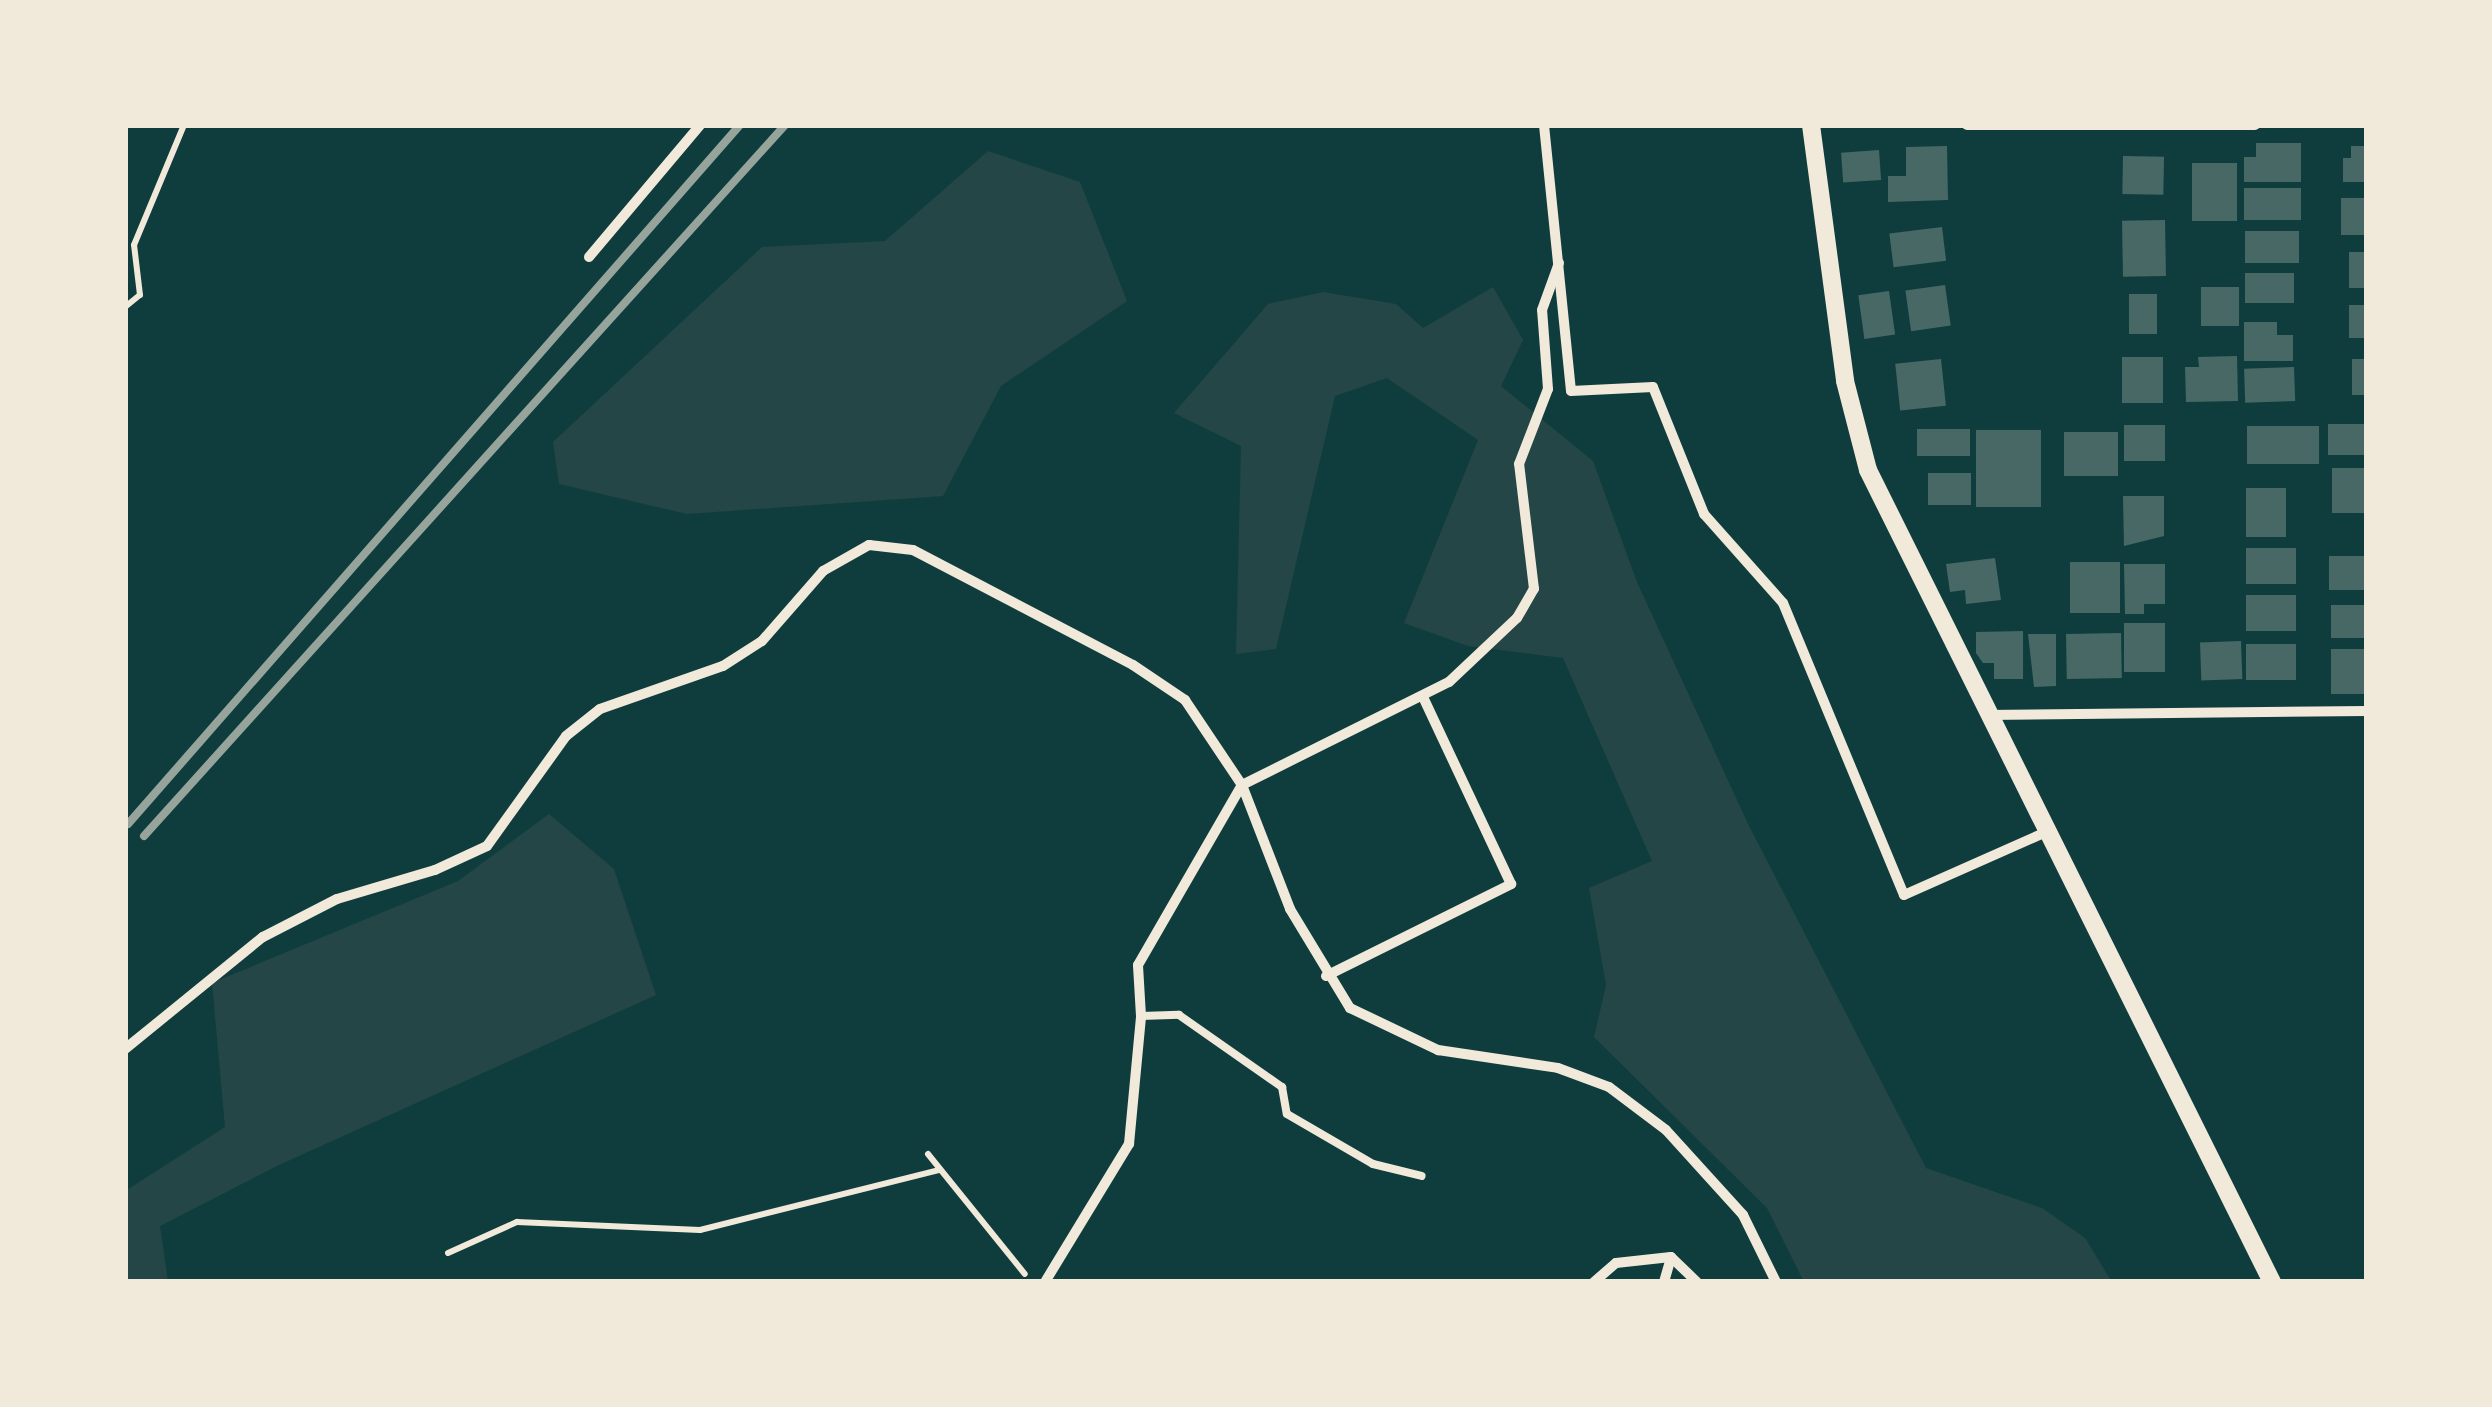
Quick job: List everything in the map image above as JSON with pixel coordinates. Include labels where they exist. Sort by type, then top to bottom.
[{"type":"street","points":[[589,258],[700,125]]},
{"type":"street","points":[[1544,125],[1571,391],[1653,387],[1704,514],[1783,604],[1904,895],[2044,833]]},
{"type":"street","points":[[1812,125],[1844,381],[1868,470],[2044,833],[2272,1282]]},
{"type":"street","points":[[1966,125],[2255,125]]},
{"type":"street","points":[[1045,1282],[1129,1144],[1141,1016],[1138,966],[1242,785],[1449,682],[1517,618],[1534,589],[1519,464],[1548,388],[1542,310],[1559,263]]},
{"type":"street","points":[[125,1049],[263,937],[336,899],[434,870],[487,846],[577,727],[600,709],[736,657],[762,640],[823,571],[868,545],[913,550],[1133,665],[1185,700],[1242,785],[1290,909],[1326,976],[1350,1008],[1438,1050],[1558,1068],[1609,1088],[1666,1130],[1743,1215],[1776,1282]]},
{"type":"street","points":[[1326,976],[1511,884],[1423,697]]},
{"type":"street","points":[[1986,715],[2367,711]]},
{"type":"street","points":[[1594,1282],[1616,1262],[1671,1257],[1697,1282]]},
{"type":"street","points":[[1664,1282],[1671,1257]]},
{"type":"lane","points":[[1141,1016],[1179,1014],[1282,1088],[1287,1114],[1373,1164],[1422,1176]]},
{"type":"path","points":[[125,307],[140,295],[134,245],[184,125]]},
{"type":"path","points":[[928,1154],[1032,1282]]},
{"type":"path","points":[[448,1254],[517,1222],[700,1230],[939,1170]]},
{"type":"shaded area","points":[[988,151],[1080,182],[1127,301],[1001,386],[943,496],[687,514],[559,484],[553,442],[762,247],[885,241]]},
{"type":"shaded area","points":[[1493,287],[1523,340],[1501,386],[1593,461],[1637,582],[1748,824],[1926,1168],[2042,1208],[2085,1238],[2112,1282],[1804,1282],[1767,1208],[1594,1037],[1606,985],[1589,888],[1652,861],[1563,658],[1468,646],[1404,623],[1478,440],[1387,378],[1335,396],[1276,649],[1236,654],[1241,446],[1174,413],[1268,304],[1323,292],[1396,304],[1423,328]]},
{"type":"shaded area","points":[[549,814],[614,869],[656,995],[279,1165],[160,1226],[168,1282],[125,1282],[125,1191],[225,1127],[212,983],[458,881]]},
{"type":"building","points":[[2256,143],[2301,143],[2301,182],[2244,182],[2244,157],[2256,157]]},
{"type":"building","points":[[1947,146],[1948,200],[1888,202],[1888,176],[1906,176],[1906,147]]},
{"type":"building","points":[[2351,146],[2367,146],[2367,182],[2343,182],[2343,158],[2351,158]]},
{"type":"building","points":[[1879,150],[1881,180],[1843,183],[1841,153]]},
{"type":"building","points":[[2123,156],[2164,157],[2163,195],[2122,194]]},
{"type":"building","points":[[2192,163],[2237,163],[2237,221],[2192,221]]},
{"type":"building","points":[[2244,188],[2301,188],[2301,220],[2244,220]]},
{"type":"building","points":[[2341,198],[2367,198],[2367,235],[2341,235]]},
{"type":"building","points":[[2165,220],[2166,276],[2123,277],[2122,221]]},
{"type":"building","points":[[1942,227],[1946,261],[1894,267],[1889,233]]},
{"type":"building","points":[[2245,231],[2299,231],[2299,263],[2245,263]]},
{"type":"building","points":[[2349,252],[2367,252],[2367,288],[2349,288]]},
{"type":"building","points":[[2245,273],[2294,273],[2294,303],[2245,303]]},
{"type":"building","points":[[1945,285],[1951,326],[1911,331],[1905,291]]},
{"type":"building","points":[[2201,287],[2239,287],[2239,326],[2201,326]]},
{"type":"building","points":[[1889,291],[1895,335],[1864,339],[1858,295]]},
{"type":"building","points":[[2129,294],[2157,294],[2157,334],[2129,334]]},
{"type":"building","points":[[2349,305],[2367,305],[2367,338],[2349,338]]},
{"type":"building","points":[[2244,322],[2277,322],[2277,335],[2293,335],[2293,361],[2244,361]]},
{"type":"building","points":[[2237,356],[2238,401],[2186,402],[2185,367],[2199,367],[2198,357]]},
{"type":"building","points":[[2122,357],[2163,357],[2163,403],[2122,403]]},
{"type":"building","points":[[1941,359],[1946,406],[1900,411],[1895,364]]},
{"type":"building","points":[[2352,359],[2367,359],[2367,395],[2352,395]]},
{"type":"building","points":[[2294,367],[2295,401],[2245,403],[2244,369]]},
{"type":"building","points":[[2328,424],[2367,424],[2367,455],[2328,455]]},
{"type":"building","points":[[2124,425],[2165,425],[2165,461],[2124,461]]},
{"type":"building","points":[[2247,426],[2319,426],[2319,464],[2247,464]]},
{"type":"building","points":[[1917,429],[1970,429],[1970,456],[1917,456]]},
{"type":"building","points":[[1976,430],[2041,430],[2041,507],[1976,507]]},
{"type":"building","points":[[2064,432],[2118,432],[2118,476],[2064,476]]},
{"type":"building","points":[[2332,468],[2367,468],[2367,513],[2332,513]]},
{"type":"building","points":[[1928,473],[1971,473],[1971,505],[1928,505]]},
{"type":"building","points":[[2246,488],[2286,488],[2286,537],[2246,537]]},
{"type":"building","points":[[2123,496],[2164,496],[2164,536],[2124,546]]},
{"type":"building","points":[[2246,548],[2296,548],[2296,584],[2246,584]]},
{"type":"building","points":[[2329,556],[2367,556],[2367,590],[2329,590]]},
{"type":"building","points":[[1995,558],[2001,600],[1966,604],[1965,590],[1950,592],[1946,564]]},
{"type":"building","points":[[2070,562],[2120,562],[2120,613],[2070,613]]},
{"type":"building","points":[[2124,564],[2165,564],[2165,604],[2144,604],[2144,614],[2125,614]]},
{"type":"building","points":[[2246,595],[2296,595],[2296,631],[2246,631]]},
{"type":"building","points":[[2331,605],[2367,605],[2367,638],[2331,638]]},
{"type":"building","points":[[2124,623],[2165,623],[2165,672],[2124,672]]},
{"type":"building","points":[[2023,631],[2023,679],[1994,679],[1994,663],[1983,663],[1976,653],[1976,632]]},
{"type":"building","points":[[2121,633],[2122,678],[2067,679],[2066,634]]},
{"type":"building","points":[[2028,634],[2056,634],[2056,686],[2034,687]]},
{"type":"building","points":[[2241,641],[2242,679],[2201,680],[2200,642]]},
{"type":"building","points":[[2246,644],[2296,644],[2296,680],[2246,680]]},
{"type":"building","points":[[2331,649],[2367,649],[2367,694],[2331,694]]},
{"type":"railway","points":[[128,824],[740,125]]},
{"type":"railway","points":[[144,836],[785,125]]}]
